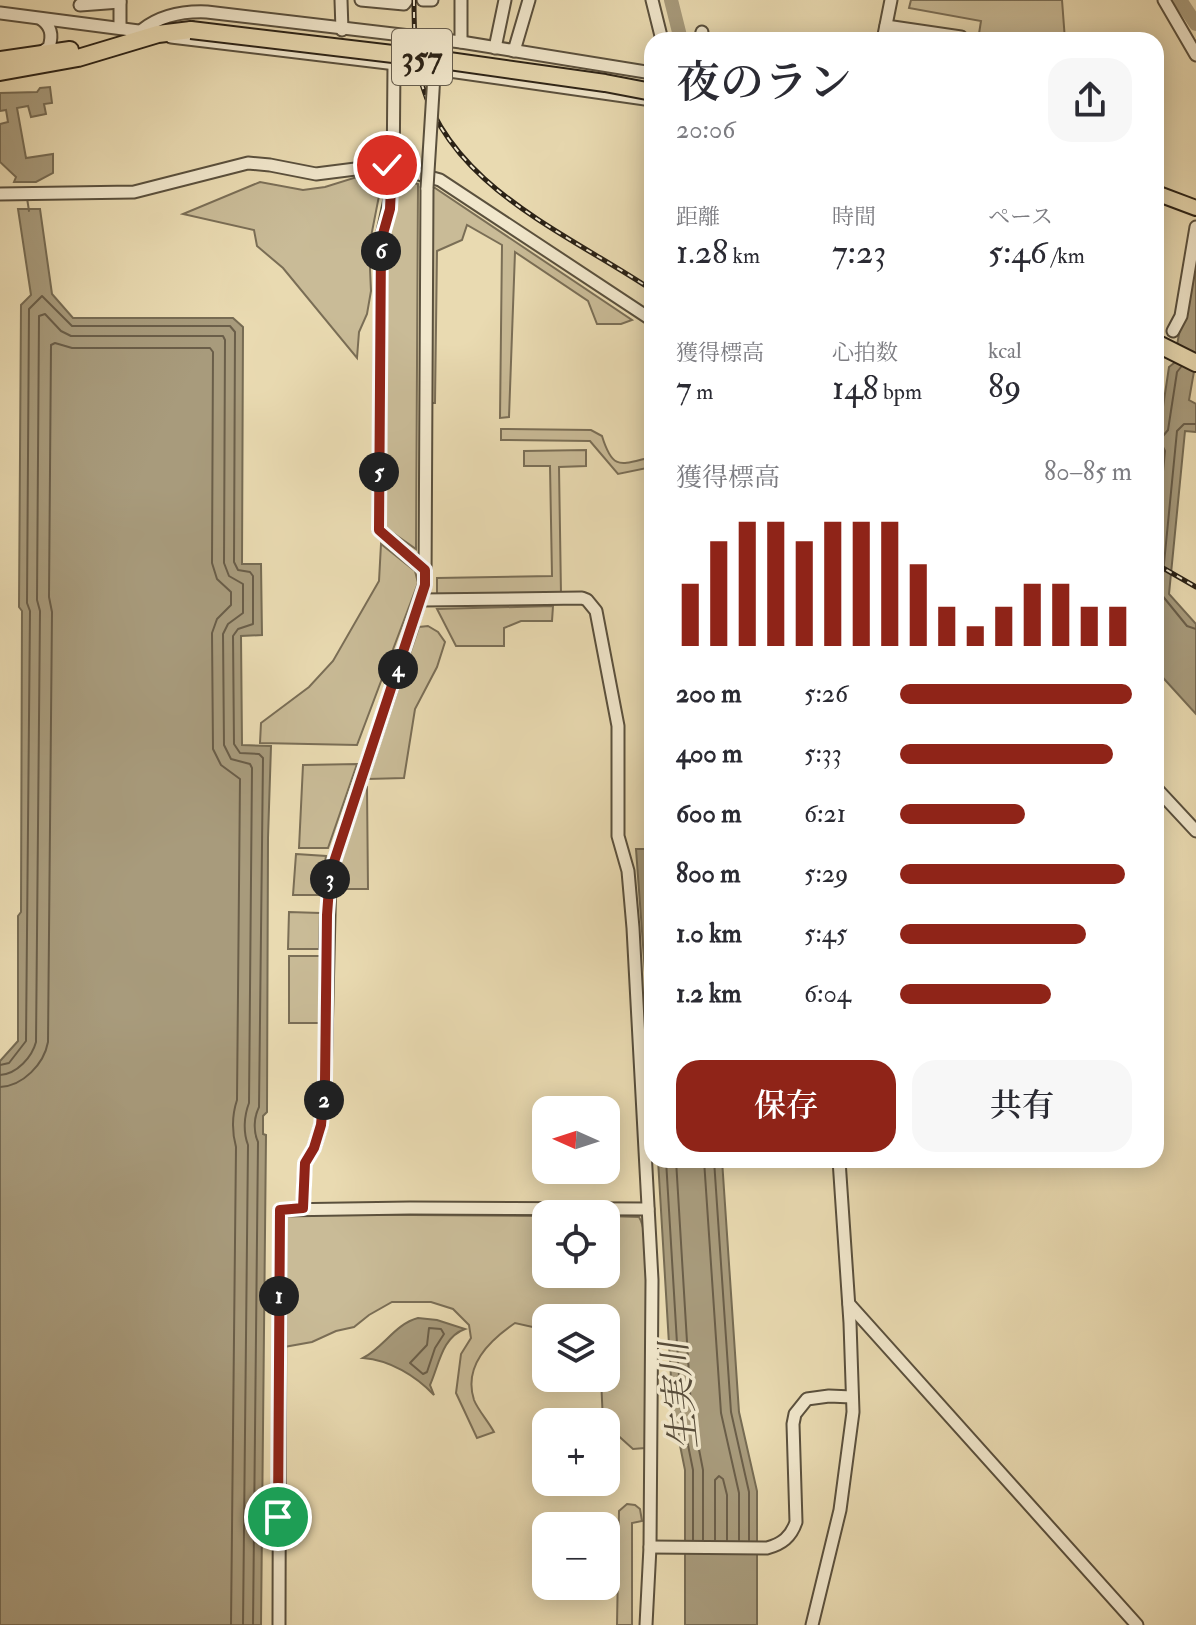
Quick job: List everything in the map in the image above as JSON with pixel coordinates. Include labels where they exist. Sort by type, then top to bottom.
[{"type":"highway","name":"357","points":[[0,60],[100,44],[150,32],[193,31],[435,53],[644,81]]},
{"type":"highway","name":"357","points":[[0,72],[95,54],[150,32]]},
{"type":"highway","name":"357","points":[[435,53],[644,90]]},
{"type":"highway","points":[[1169,340],[1196,355]]},
{"type":"highway","points":[[1169,340],[1196,363]]},
{"type":"main road","points":[[1164,196],[1196,208]]},
{"type":"street","points":[[341,0],[342,30]]},
{"type":"street","points":[[361,0],[393,5],[404,4],[407,0]]},
{"type":"street","points":[[423,0],[432,0]]},
{"type":"street","points":[[461,0],[461,42]]},
{"type":"street","points":[[495,48],[505,0]]},
{"type":"street","points":[[512,0],[529,2],[514,51]]},
{"type":"street","points":[[652,0],[660,32]]},
{"type":"street","points":[[885,32],[891,0]]},
{"type":"street","points":[[1164,0],[1196,55]]},
{"type":"street","points":[[80,5],[120,1],[120,28]]},
{"type":"street","points":[[0,13],[150,32],[152,23],[198,12],[461,42],[644,72]]},
{"type":"street","points":[[38,54],[49,47],[51,37],[50,29],[41,19]]},
{"type":"street","points":[[886,26],[927,32]]},
{"type":"street","points":[[193,31],[394,64],[644,99]]},
{"type":"street","points":[[303,1208],[305,1163],[314,1148],[321,1125],[325,1081],[330,874],[425,585],[427,188],[435,53]]},
{"type":"street","points":[[394,64],[390,209],[381,241],[379,530],[425,570]]},
{"type":"street","points":[[6,195],[134,192],[248,163],[316,174],[370,166],[392,167],[440,180],[644,315]]},
{"type":"street","points":[[1169,340],[1181,316],[1196,227]]},
{"type":"street","points":[[422,600],[582,598],[596,611],[618,726],[618,836],[628,871],[633,928],[644,1134]]},
{"type":"street","points":[[1164,797],[1196,831]]},
{"type":"street","points":[[646,1168],[652,1280],[649,1607],[646,1625]]},
{"type":"street","points":[[812,1625],[840,1510],[848,1463],[852,1397],[840,1168]]},
{"type":"street","points":[[279,1625],[280,1210],[648,1209]]},
{"type":"street","points":[[849,1304],[1137,1625]]},
{"type":"street","points":[[650,1547],[759,1548],[776,1546],[784,1541],[792,1533],[796,1522],[795,1414],[807,1399],[852,1397]]},
{"type":"street","points":[[649,1607],[655,1625]]},
{"type":"shaded area","points":[[911,0],[1062,0],[1064,32],[979,32],[981,21],[909,8]]},
{"type":"shaded area","points":[[360,176],[373,184],[379,196],[369,247],[371,291],[367,314],[359,332],[357,358],[283,268],[257,246],[254,230],[183,214],[260,182],[303,190]]},
{"type":"shaded area","points":[[397,179],[418,184],[416,549],[383,526],[386,237],[394,214]]},
{"type":"shaded area","points":[[430,188],[435,188],[632,320],[621,324],[597,324],[588,301],[515,252],[509,417],[500,418],[502,245],[467,225],[462,240],[437,251],[435,403],[429,403]]},
{"type":"shaded area","points":[[501,429],[591,430],[602,436],[614,460],[625,463],[644,459],[644,469],[618,474],[590,441],[501,440]]},
{"type":"shaded area","points":[[586,450],[586,466],[559,467],[561,594],[437,596],[437,578],[552,576],[550,466],[524,466],[524,451]]},
{"type":"shaded area","points":[[381,544],[415,571],[418,583],[357,745],[260,743],[261,723],[309,687],[333,661],[379,581]]},
{"type":"shaded area","points":[[553,606],[552,621],[521,621],[504,628],[504,646],[456,646],[437,609]]},
{"type":"shaded area","points":[[428,626],[438,632],[445,642],[437,667],[415,709],[404,778],[368,779],[419,627]]},
{"type":"shaded area","points":[[357,764],[328,848],[299,848],[303,765]]},
{"type":"shaded area","points":[[367,787],[368,889],[338,889],[337,866],[360,788]]},
{"type":"shaded area","points":[[296,854],[326,856],[320,895],[293,895]]},
{"type":"shaded area","points":[[289,912],[320,913],[319,949],[288,949]]},
{"type":"shaded area","points":[[289,956],[320,956],[319,1023],[289,1023]]},
{"type":"shaded area","points":[[284,1214],[532,1216],[532,1288],[620,1288],[620,1216],[639,1217],[644,1233],[649,1291],[645,1448],[633,1449],[620,1437],[620,1408],[602,1408],[602,1392],[620,1392],[620,1304],[532,1304],[532,1327],[515,1323],[488,1346],[475,1365],[472,1376],[474,1400],[494,1432],[477,1438],[456,1393],[461,1354],[471,1338],[469,1325],[453,1309],[431,1302],[392,1302],[354,1327],[312,1342],[284,1347]]},
{"type":"shaded area","points":[[627,1504],[635,1505],[640,1509],[642,1521],[632,1523],[632,1625],[617,1625],[617,1600],[620,1600],[619,1511]]},
{"type":"water","points":[[50,87],[52,103],[44,104],[46,114],[31,117],[28,106],[17,108],[26,158],[53,154],[53,173],[36,182],[14,182],[16,177],[0,162],[0,124],[8,122],[6,110],[0,111],[0,93],[37,92],[40,88]]},
{"type":"water","points":[[18,209],[40,209],[52,294],[73,318],[233,318],[243,327],[242,564],[261,564],[262,635],[241,636],[242,745],[271,746],[267,1112],[263,1116],[263,1134],[266,1135],[261,1625],[0,1625],[0,1061],[18,1041],[18,916],[21,912],[21,305],[31,295]]},
{"type":"water","points":[[1196,235],[1196,360],[1189,400],[1196,404],[1196,432],[1185,431],[1169,594],[1196,624],[1196,714],[1164,679],[1164,400],[1169,367],[1174,363]]},
{"type":"water","points":[[636,849],[644,849],[644,958]]},
{"type":"water","name":"生実川","points":[[658,1168],[723,1168],[739,1412],[757,1491],[757,1625],[685,1625],[685,1470],[673,1411]]},
{"type":"water","points":[[418,1318],[465,1329],[451,1338],[442,1352],[430,1385],[434,1395],[402,1370],[363,1358],[403,1325]]},
{"type":"waterway","name":"生実川","points":[[671,0],[679,32]]},
{"type":"waterway","points":[[1180,0],[1196,24]]},
{"type":"waterway","points":[[27,198],[29,211]]},
{"type":"railway","points":[[414,0],[418,68],[431,108],[451,143],[510,200],[644,285]]},
{"type":"railway","points":[[1164,569],[1196,587]]},
{"type":"route","points":[[278,1517],[280,1210],[303,1208],[305,1163],[314,1148],[321,1125],[325,1081],[330,874],[425,585],[425,570],[379,530],[381,241],[393,185],[392,167],[387,165]]}]
